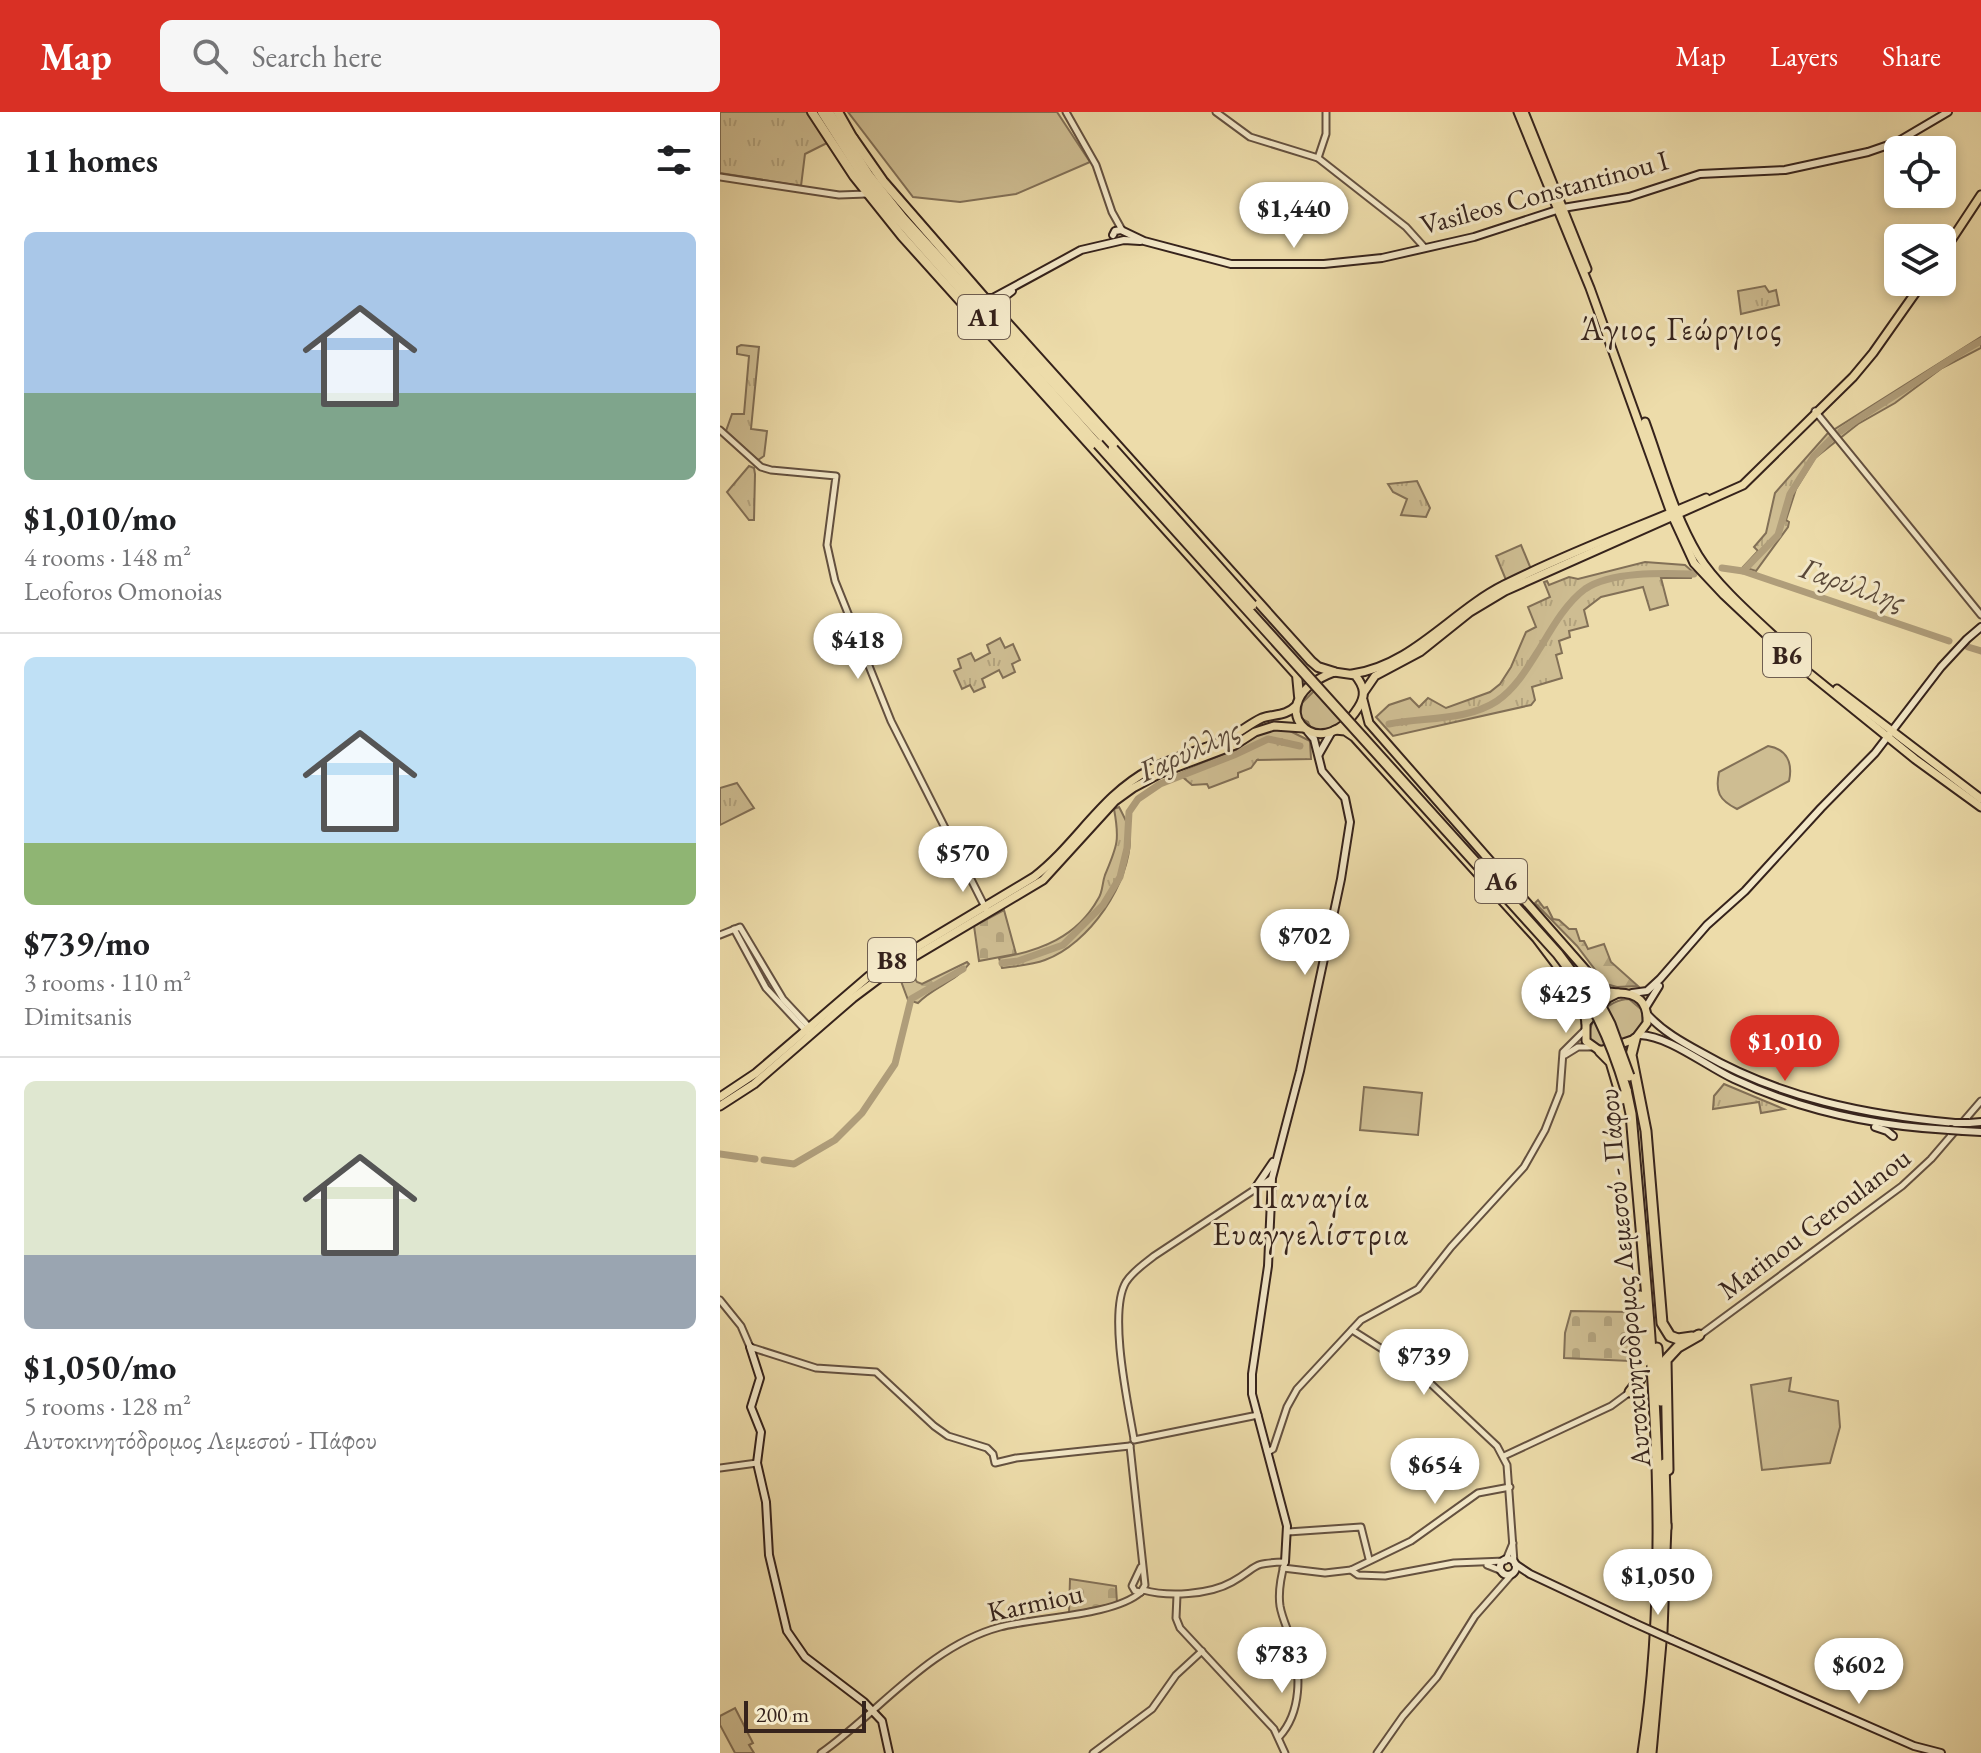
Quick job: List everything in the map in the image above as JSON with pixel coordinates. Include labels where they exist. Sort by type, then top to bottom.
[{"type":"highway","points":[[812,112],[854,176],[869,192]]},
{"type":"highway","name":"A1","points":[[822,112],[869,192],[1098,444]]},
{"type":"highway","name":"A1","points":[[829,112],[868,174],[893,205],[1113,449]]},
{"type":"highway","points":[[838,112],[893,205]]},
{"type":"highway","points":[[823,131],[902,236],[1297,675],[1299,696]]},
{"type":"highway","points":[[853,138],[883,181],[983,296],[1311,661],[1334,672]]},
{"type":"highway","points":[[1098,444],[1141,502]]},
{"type":"highway","name":"A6","points":[[1098,444],[1332,698]]},
{"type":"highway","points":[[1113,449],[1169,501]]},
{"type":"highway","name":"A6","points":[[1113,449],[1332,698]]},
{"type":"highway","name":"Αυτοκινητόδρομος Λεμεσού - Πάφου","points":[[1332,698],[1578,980],[1604,1027],[1629,1089],[1660,1384],[1666,1528]]},
{"type":"highway","points":[[1637,1037],[1631,1055],[1639,1081],[1646,1131],[1662,1323],[1670,1336],[1678,1339],[1699,1335]]},
{"type":"highway","points":[[1596,1049],[1611,1062],[1626,1121],[1644,1347],[1657,1448]]},
{"type":"highway","name":"Αυτοκινητόδρομος Λεμεσού - Πάφου","points":[[1629,1089],[1657,1448],[1661,1585]]},
{"type":"highway","points":[[1659,1300],[1660,1384]]},
{"type":"highway","points":[[1666,1528],[1669,1489],[1666,1360],[1671,1353],[1699,1335]]},
{"type":"highway","points":[[1630,1392],[1640,1379],[1644,1347]]},
{"type":"highway","name":"A6","points":[[1643,1753],[1666,1528]]},
{"type":"highway","name":"A6","points":[[1651,1753],[1658,1693],[1661,1585]]},
{"type":"main road","name":"B6","points":[[1521,112],[1675,514],[1704,564],[1795,655],[1981,807]]},
{"type":"main road","name":"Vasileos Constantinou I","points":[[1117,237],[1231,264],[1324,264],[1382,258],[1474,237],[1560,209],[1629,197],[1700,174],[1761,173],[1832,161],[1897,142],[1948,112]]},
{"type":"main road","points":[[1956,230],[1981,192]]},
{"type":"main road","name":"Vasileos Constantinou I","points":[[1123,231],[1144,241]]},
{"type":"main road","points":[[983,296],[993,298],[1075,253],[1117,237],[1123,231]]},
{"type":"main road","points":[[996,310],[999,301],[1024,282]]},
{"type":"main road","points":[[1284,1565],[1288,1532],[1252,1394],[1252,1374],[1268,1266],[1273,1162],[1300,1071],[1350,822],[1345,798],[1322,771],[1314,739],[1296,714],[1299,696],[1334,672],[1362,672],[1403,655],[1502,586],[1743,485],[1816,413],[1859,365],[1911,296]]},
{"type":"main road","points":[[1317,759],[1321,746],[1354,714],[1375,676],[1420,652],[1470,612],[1505,591],[1742,481],[1816,413]]},
{"type":"main road","points":[[1637,1037],[1647,1023],[1651,995],[1723,912],[1890,735],[1941,667],[1981,627]]},
{"type":"main road","points":[[1352,674],[1360,680],[1369,723],[1599,985],[1609,992],[1644,992],[1655,985],[1723,912]]},
{"type":"main road","name":"B8","points":[[987,910],[1043,870],[1106,801],[1135,779],[1157,766],[1231,737],[1260,719],[1287,713],[1296,706]]},
{"type":"main road","name":"B8","points":[[720,1097],[885,974],[1049,875],[1115,801],[1133,788],[1161,773],[1235,745],[1255,732],[1274,726],[1316,734],[1333,732]]},
{"type":"main road","points":[[1333,732],[1345,731],[1354,737],[1536,938],[1583,1005],[1584,1037],[1596,1049],[1637,1037],[1657,1038],[1769,1094],[1855,1119],[1893,1136]]},
{"type":"main road","name":"B6","points":[[1890,735],[1981,799]]},
{"type":"main road","points":[[1585,1027],[1608,998],[1618,993]]},
{"type":"main road","points":[[1632,993],[1656,1024],[1711,1058],[1781,1089],[1854,1110],[1955,1123],[1981,1122]]},
{"type":"main road","name":"B8","points":[[720,1106],[754,1084],[809,1031]]},
{"type":"main road","points":[[1855,1119],[1981,1132]]},
{"type":"main road","points":[[1272,1178],[1281,1137]]},
{"type":"main road","points":[[1256,1187],[1273,1162]]},
{"type":"main road","points":[[750,1347],[760,1378],[751,1407],[761,1432],[757,1463],[765,1491],[769,1555],[787,1631],[805,1657],[882,1721],[889,1753]]},
{"type":"main road","points":[[1530,1574],[1502,1572],[1501,1566],[1505,1560],[1515,1563],[1530,1574],[1672,1640],[1914,1746],[1941,1753]]},
{"type":"main road","points":[[1514,1573],[1515,1563]]},
{"type":"street","points":[[1066,112],[1096,165],[1117,237]]},
{"type":"street","points":[[1216,112],[1250,137],[1318,158],[1406,227],[1424,247]]},
{"type":"street","points":[[1318,158],[1326,134],[1326,112]]},
{"type":"street","points":[[831,194],[847,192],[853,187],[854,176]]},
{"type":"street","points":[[720,177],[831,194],[869,192]]},
{"type":"street","points":[[1112,212],[1123,231]]},
{"type":"street","points":[[1816,413],[1981,615]]},
{"type":"street","points":[[720,430],[761,467],[836,476],[827,545],[835,581],[887,712],[987,910]]},
{"type":"street","points":[[720,935],[737,928],[766,988],[809,1031]]},
{"type":"street","points":[[1268,1452],[1273,1449],[1292,1396],[1369,1314],[1418,1289],[1534,1154],[1560,1092],[1566,1047],[1585,1027]]},
{"type":"street","points":[[1563,1059],[1570,1050],[1596,1049]]},
{"type":"street","name":"Marinou Geroulanou","points":[[1699,1335],[1902,1186],[1931,1159],[1981,1101]]},
{"type":"street","points":[[720,1300],[741,1326],[750,1347],[816,1368],[876,1372],[934,1426],[948,1436],[987,1448],[993,1454],[995,1463],[1130,1446],[1134,1439],[1120,1341],[1119,1311],[1125,1283],[1154,1256],[1272,1178]]},
{"type":"street","points":[[1256,1187],[1265,1188],[1271,1194]]},
{"type":"street","points":[[1352,1330],[1429,1382],[1473,1422],[1504,1456],[1510,1487],[1515,1563]]},
{"type":"street","points":[[1504,1456],[1611,1406],[1630,1392]]},
{"type":"street","points":[[1134,1439],[1258,1415]]},
{"type":"street","name":"Karmiou","points":[[821,1753],[926,1666],[980,1635],[1014,1624],[1120,1605],[1132,1599],[1140,1589],[1142,1567],[1130,1446]]},
{"type":"street","points":[[720,1468],[757,1463]]},
{"type":"street","points":[[1358,1571],[1366,1561],[1418,1537],[1478,1493],[1510,1487]]},
{"type":"street","points":[[1288,1532],[1361,1527],[1366,1561]]},
{"type":"street","points":[[1142,1567],[1135,1581],[1140,1589],[1177,1595],[1232,1582],[1261,1563],[1325,1573],[1358,1571],[1385,1576],[1454,1563],[1505,1560],[1513,1542]]},
{"type":"street","points":[[1482,1563],[1502,1572],[1497,1590]]},
{"type":"street","points":[[1279,1737],[1289,1726],[1297,1694],[1293,1645],[1280,1607],[1284,1565]]},
{"type":"street","points":[[1377,1753],[1404,1714],[1437,1677],[1475,1616],[1514,1573]]},
{"type":"street","points":[[1177,1595],[1177,1623],[1279,1737],[1285,1753]]},
{"type":"street","points":[[1093,1753],[1152,1709],[1176,1675],[1202,1651]]},
{"type":"green space","points":[[720,112],[810,112],[827,143],[805,154],[801,186],[720,173]]},
{"type":"green space","points":[[848,112],[1057,112],[1090,162],[1016,194],[960,202],[913,197]]},
{"type":"green space","points":[[1765,286],[1769,292],[1776,290],[1779,305],[1741,314],[1738,291]]},
{"type":"green space","points":[[1981,337],[1981,348],[1942,368],[1895,403],[1858,424],[1815,458],[1796,489],[1786,520],[1788,527],[1756,571],[1743,567],[1758,551],[1754,547],[1766,533],[1775,493],[1827,434]]},
{"type":"green space","points":[[737,347],[759,347],[751,429],[767,431],[764,456],[758,460],[726,431],[732,414],[744,414],[749,356],[737,354]]},
{"type":"green space","points":[[749,466],[754,468],[755,474],[754,520],[749,520],[727,492]]},
{"type":"green space","points":[[1417,481],[1430,508],[1426,517],[1401,515],[1407,499],[1393,492],[1388,484]]},
{"type":"green space","points":[[1521,545],[1531,569],[1506,580],[1496,556]]},
{"type":"green space","points":[[1645,562],[1685,565],[1693,572],[1691,578],[1661,578],[1668,605],[1650,610],[1643,587],[1601,597],[1584,610],[1588,626],[1569,631],[1570,637],[1559,641],[1562,653],[1556,655],[1562,678],[1532,687],[1535,700],[1531,705],[1393,736],[1376,717],[1389,705],[1410,698],[1419,707],[1428,698],[1446,708],[1490,692],[1500,684],[1511,667],[1526,632],[1536,627],[1528,607],[1550,597],[1544,582],[1547,581],[1549,585],[1569,577],[1578,579]]},
{"type":"green space","points":[[1000,638],[1005,648],[1013,644],[1020,660],[1012,664],[1015,672],[1003,678],[999,670],[982,679],[985,687],[974,692],[970,685],[962,689],[954,671],[961,668],[958,659],[971,653],[975,661],[990,653],[987,645]]},
{"type":"green space","points":[[1314,691],[1342,722],[1328,732],[1312,731],[1308,722],[1300,718],[1302,703]]},
{"type":"green space","points":[[1284,728],[1310,741],[1311,759],[1257,760],[1251,768],[1238,773],[1238,777],[1209,788],[1207,784],[1192,785],[1179,774],[1260,734]]},
{"type":"green space","points":[[1768,746],[1780,750],[1787,758],[1789,781],[1737,809],[1731,806],[1720,795],[1719,772]]},
{"type":"green space","points":[[737,783],[754,808],[720,825],[720,788]]},
{"type":"green space","points":[[1119,807],[1130,832],[1128,854],[1115,892],[1104,910],[1077,940],[1061,952],[1040,962],[1002,968],[999,958],[1056,940],[1068,933],[1089,912],[1101,893],[1115,850],[1117,829],[1114,809]]},
{"type":"green space","points":[[1538,900],[1544,908],[1547,907],[1553,919],[1569,929],[1576,929],[1580,941],[1584,941],[1588,949],[1604,944],[1611,962],[1638,986],[1606,984],[1577,946],[1535,903]]},
{"type":"green space","points":[[1004,910],[1016,954],[979,961],[974,926]]},
{"type":"green space","points":[[967,962],[969,964],[958,975],[918,1003],[908,1000],[898,973],[907,966],[917,982],[922,984]]},
{"type":"green space","points":[[1629,999],[1642,1010],[1643,1027],[1634,1037],[1602,1049],[1592,1044],[1590,1028],[1599,1014],[1613,1003]]},
{"type":"green space","points":[[1724,1084],[1784,1109],[1761,1113],[1759,1102],[1713,1109],[1714,1096]]},
{"type":"green space","points":[[1364,1087],[1422,1093],[1418,1135],[1360,1130]]},
{"type":"green space","points":[[1571,1311],[1631,1312],[1630,1361],[1564,1358],[1565,1333]]},
{"type":"green space","points":[[1791,1378],[1789,1391],[1838,1401],[1840,1427],[1830,1463],[1762,1470],[1751,1385]]},
{"type":"green space","points":[[1070,1579],[1116,1586],[1117,1603],[1069,1613]]},
{"type":"green space","points":[[735,1708],[753,1743],[749,1745],[754,1753],[735,1753],[720,1725],[720,1716]]},
{"type":"waterway","name":"Γαρύλλης","points":[[1841,431],[1981,341]]},
{"type":"waterway","name":"Γαρύλλης","points":[[1722,568],[1743,571],[1778,535],[1790,494],[1814,456],[1831,439]]},
{"type":"waterway","name":"Γαρύλλης","points":[[1743,571],[1949,641]]},
{"type":"waterway","name":"Γαρύλλης","points":[[1389,724],[1459,715],[1497,701],[1521,677],[1572,601],[1596,583],[1638,574],[1694,574]]},
{"type":"waterway","name":"Γαρύλλης","points":[[1968,647],[1981,651]]},
{"type":"waterway","name":"Γαρύλλης","points":[[1002,963],[1018,961],[1063,945],[1103,905],[1120,877],[1127,848],[1129,812],[1138,799],[1160,784],[1268,739],[1300,746]]},
{"type":"waterway","name":"Γαρύλλης","points":[[764,1160],[794,1164],[835,1140],[862,1113],[895,1064],[911,999],[963,969]]},
{"type":"waterway","name":"Γαρύλλης","points":[[720,1154],[755,1159]]},
{"type":"district","name":"Άγιος Γεώργιος","points":[[1682,329]]},
{"type":"district","name":"Παναγία Ευαγγελίστρια","points":[[1311,1216]]}]
